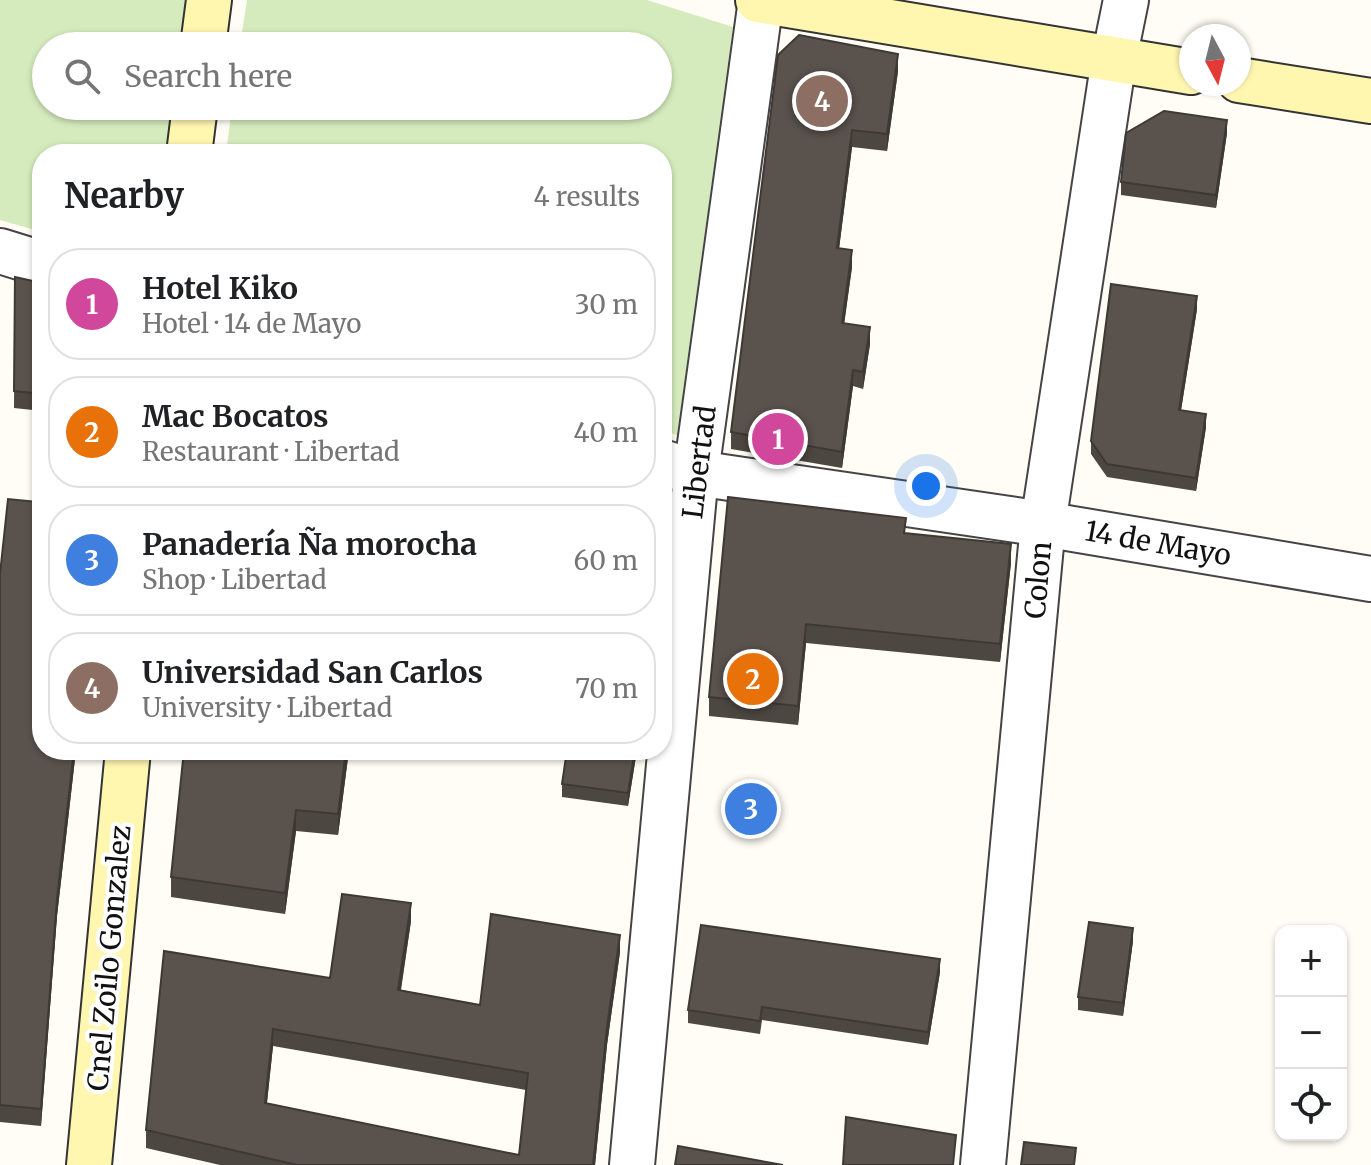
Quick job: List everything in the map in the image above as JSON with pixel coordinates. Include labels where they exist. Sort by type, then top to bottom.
[{"type":"street","points":[[205,32],[209,0]]},
{"type":"street","points":[[760,0],[1179,70]]},
{"type":"street","name":"Libertad","points":[[672,571],[679,467],[760,0]]},
{"type":"street","name":"Colon","points":[[983,1165],[1043,524],[1114,59],[1126,0]]},
{"type":"street","points":[[1251,82],[1371,101]]},
{"type":"street","points":[[190,144],[193,120]]},
{"type":"street","points":[[0,251],[32,261]]},
{"type":"street","name":"14 de Mayo","points":[[679,467],[1371,579]]},
{"type":"street","name":"Cnel Zoilo Gonzalez","points":[[89,1165],[127,760]]},
{"type":"street","name":"Libertad","points":[[632,1165],[659,760]]},
{"type":"green space","points":[[0,0],[187,0],[183,32],[32,32],[32,120],[172,120],[169,144],[32,144],[32,229],[0,220]]},
{"type":"green space","points":[[247,0],[647,0],[733,27],[677,435],[672,433],[672,144],[227,144],[230,120],[672,120],[672,32],[242,32]]},
{"type":"building","points":[[799,35],[898,54],[887,134],[852,130],[837,248],[852,250],[842,323],[870,327],[863,372],[853,370],[842,452],[731,432],[778,55]]},
{"type":"building","points":[[1164,111],[1227,120],[1216,195],[1121,182],[1126,133]]},
{"type":"building","points":[[15,277],[32,281],[32,393],[14,391]]},
{"type":"building","points":[[1111,284],[1197,296],[1179,410],[1206,414],[1196,478],[1107,464],[1091,441]]},
{"type":"building","points":[[728,497],[906,518],[904,533],[1011,544],[1000,644],[806,624],[798,706],[709,697]]},
{"type":"building","points":[[8,499],[32,501],[32,760],[73,760],[57,899],[41,1109],[0,1105],[0,574]]},
{"type":"building","points":[[183,760],[345,760],[338,814],[296,810],[285,893],[171,877]]},
{"type":"building","points":[[566,760],[633,760],[628,793],[562,784]]},
{"type":"building","points":[[342,894],[411,903],[398,990],[480,1005],[491,914],[620,935],[593,1165],[297,1165],[146,1130],[164,951],[330,978]],"holes":[[[273,1029],[528,1073],[519,1155],[265,1103]]]},
{"type":"building","points":[[1089,922],[1133,928],[1123,1003],[1078,997]]},
{"type":"building","points":[[701,925],[940,959],[928,1032],[762,1007],[760,1021],[688,1010]]},
{"type":"building","points":[[846,1117],[956,1135],[953,1165],[843,1165]]},
{"type":"building","points":[[1024,1142],[1076,1148],[1074,1165],[1021,1165]]},
{"type":"building","points":[[678,1146],[783,1165],[675,1165]]},
{"type":"place","name":"Universidad San Carlos","points":[[822,101]]},
{"type":"place","name":"Hotel Kiko","points":[[778,439]]},
{"type":"place","name":"Mac Bocatos","points":[[753,679]]},
{"type":"place","name":"Panadería Ña morocha","points":[[751,809]]}]
